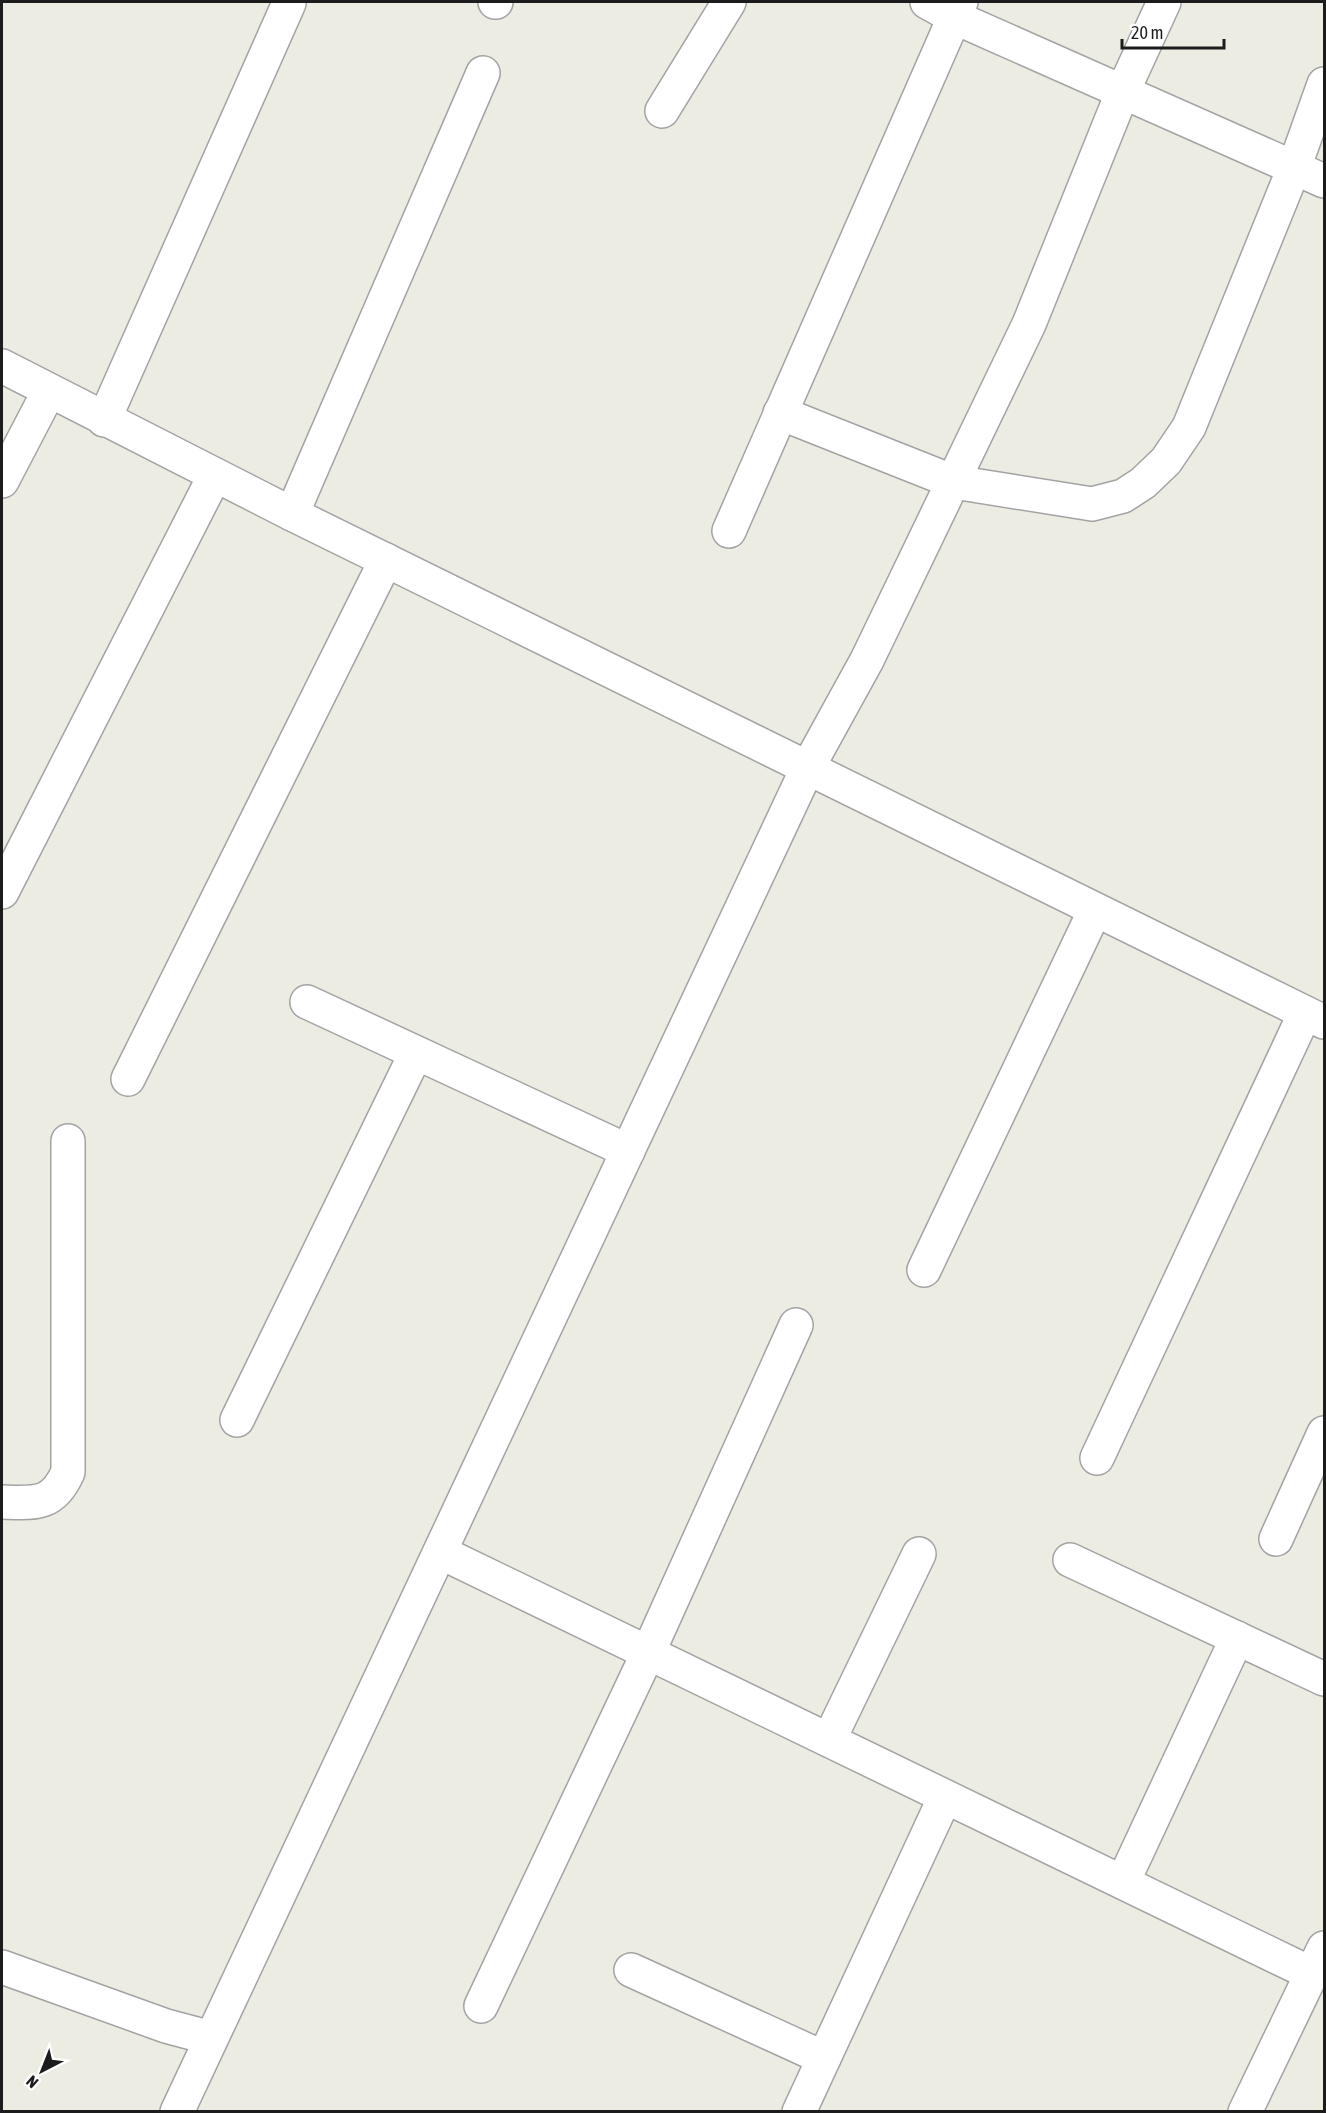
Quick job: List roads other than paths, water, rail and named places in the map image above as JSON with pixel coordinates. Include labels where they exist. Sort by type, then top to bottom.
[{"type":"street","points":[[662,111],[729,2]]},
{"type":"street","points":[[177,2112],[807,769],[867,660],[1029,324],[1123,91],[1164,2]]},
{"type":"street","points":[[104,420],[289,3]]},
{"type":"street","points":[[729,531],[780,413],[947,6],[1123,91],[1324,181]]},
{"type":"street","points":[[292,514],[483,73]]},
{"type":"street","points":[[780,413],[954,482],[1092,504],[1123,496],[1167,461],[1189,427],[1294,168],[1324,84]]},
{"type":"street","points":[[2,366],[292,514],[1315,1018],[1097,1458]]},
{"type":"street","points":[[2,481],[48,391]]},
{"type":"street","points":[[2,892],[215,475]]},
{"type":"street","points":[[128,1078],[386,560]]},
{"type":"street","points":[[924,1270],[1095,910]]},
{"type":"street","points":[[307,1002],[628,1151]]},
{"type":"street","points":[[237,1420],[416,1053]]},
{"type":"street","points":[[2,1503],[33,1503],[51,1498],[63,1485],[68,1472],[68,1141]]},
{"type":"street","points":[[481,2006],[648,1653],[796,1325]]},
{"type":"street","points":[[1276,1539],[1324,1433]]},
{"type":"street","points":[[440,1552],[1123,1882],[1318,1961],[1245,2112]]},
{"type":"street","points":[[829,1740],[919,1554]]},
{"type":"street","points":[[1070,1560],[1324,1679]]},
{"type":"street","points":[[1123,1882],[1237,1638]]},
{"type":"street","points":[[799,2112],[945,1797]]},
{"type":"street","points":[[2,1967],[166,2026],[211,2038]]},
{"type":"street","points":[[631,1970],[824,2058]]}]
